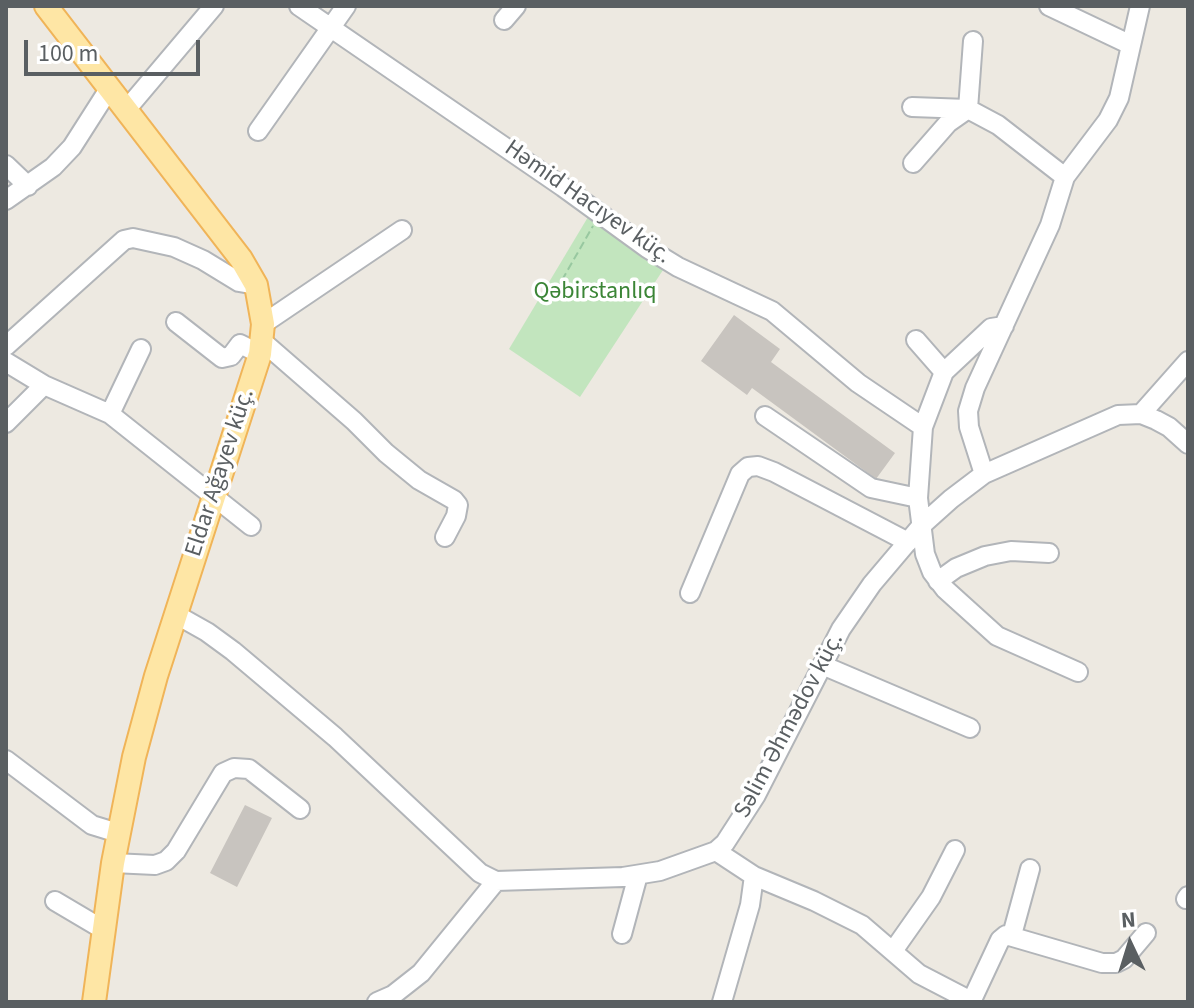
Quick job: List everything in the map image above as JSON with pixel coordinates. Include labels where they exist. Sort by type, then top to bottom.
[{"type":"main road","name":"Eldar Ağayev küç.","points":[[46,6],[241,259],[256,285],[262,340],[175,614],[134,757],[113,863],[94,1002]]},
{"type":"street","points":[[126,110],[214,6]]},
{"type":"street","name":"Həmid Hacıyev küç.","points":[[299,6],[332,26],[647,248],[678,267],[772,311],[858,383],[923,427]]},
{"type":"street","points":[[258,131],[346,6]]},
{"type":"street","points":[[1049,6],[1131,45]]},
{"type":"street","points":[[984,474],[969,427],[968,411],[975,388],[1050,225],[1065,177],[1108,120],[1119,98],[1140,6]]},
{"type":"street","points":[[968,109],[973,41]]},
{"type":"street","points":[[6,200],[53,167],[72,147],[109,89]]},
{"type":"street","points":[[912,107],[968,109],[998,125],[1065,177]]},
{"type":"street","points":[[913,163],[948,123],[968,109]]},
{"type":"street","points":[[6,165],[28,186]]},
{"type":"street","points":[[176,322],[222,358],[231,356],[240,344],[262,340],[402,230]]},
{"type":"street","points":[[6,346],[124,240],[133,238],[174,247],[239,282],[256,285]]},
{"type":"street","points":[[1004,326],[991,328],[944,372],[923,427],[918,498],[925,554],[938,581],[997,636],[1078,672]]},
{"type":"street","points":[[262,340],[386,453],[419,480],[454,500],[458,505],[456,516],[445,537]]},
{"type":"street","points":[[916,340],[944,372]]},
{"type":"street","points":[[110,414],[141,349]]},
{"type":"street","points":[[1188,361],[1141,414],[1169,427],[1188,444]]},
{"type":"street","points":[[6,362],[44,385],[110,414],[251,526]]},
{"type":"street","points":[[6,423],[44,385]]},
{"type":"street","name":"Səlim Əhmədov küç.","points":[[716,851],[742,819],[756,795],[822,665],[858,603],[922,525],[984,474],[1118,415],[1141,414]]},
{"type":"street","points":[[765,416],[871,488],[918,498]]},
{"type":"street","points":[[690,593],[740,474],[748,467],[758,466],[774,472],[908,542]]},
{"type":"street","points":[[938,581],[956,568],[985,556],[1011,551],[1049,553]]},
{"type":"street","points":[[175,614],[233,651],[396,792],[463,859],[496,881],[577,880],[638,875],[660,871],[716,851],[754,876],[862,925],[919,974],[971,1002],[1000,940],[1012,935],[1102,963],[1116,963],[1124,959],[1146,933]]},
{"type":"street","points":[[822,665],[970,728]]},
{"type":"street","points":[[6,760],[92,825],[118,833]]},
{"type":"street","points":[[113,863],[155,865],[166,861],[176,851],[223,773],[234,768],[249,769],[300,809]]},
{"type":"street","points":[[893,951],[931,897],[955,850]]},
{"type":"street","points":[[1012,935],[1030,869]]},
{"type":"street","points":[[622,934],[638,875]]},
{"type":"street","points":[[722,1002],[750,905],[754,876]]},
{"type":"street","points":[[377,1002],[393,995],[421,973],[496,881]]},
{"type":"street","points":[[55,901],[104,930]]},
{"type":"path","points":[[550,301],[600,214]]},
{"type":"green space","name":"Qəbirstanlıq","points":[[588,217],[663,270],[580,397],[509,349]]},
{"type":"building","points":[[734,315],[780,349],[771,362],[895,453],[876,479],[752,388],[747,395],[701,361]]},
{"type":"building","points":[[245,805],[272,818],[237,887],[210,873]]}]
